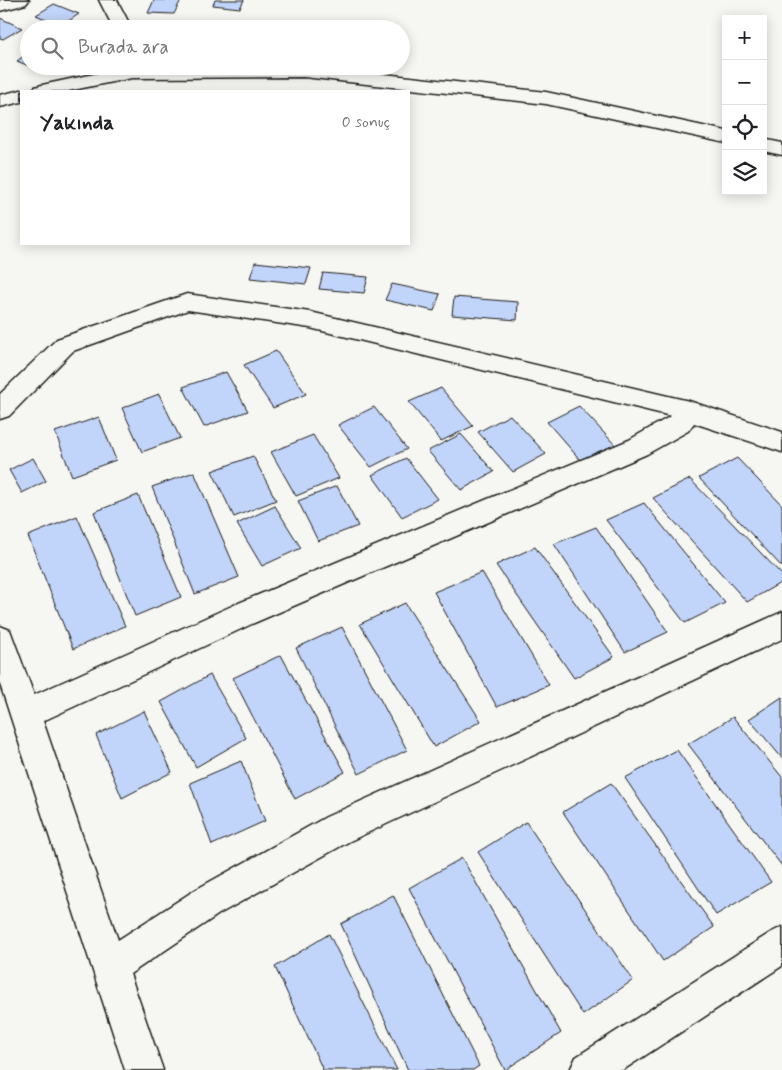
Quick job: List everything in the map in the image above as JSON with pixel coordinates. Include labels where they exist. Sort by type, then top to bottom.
[{"type":"street","points":[[0,6],[20,0]]},
{"type":"street","points":[[108,0],[120,20]]},
{"type":"street","points":[[46,90],[107,75]]},
{"type":"street","points":[[342,75],[546,98],[722,136]]},
{"type":"street","points":[[0,100],[20,96]]},
{"type":"street","points":[[767,146],[782,149]]},
{"type":"street","points":[[0,409],[65,345],[187,302],[310,320],[689,411],[782,442]]},
{"type":"street","points":[[26,714],[244,614],[638,447],[679,424],[689,411]]},
{"type":"street","points":[[110,966],[206,902],[338,829],[782,625]]},
{"type":"street","points":[[0,639],[144,1070]]},
{"type":"street","points":[[589,1070],[782,945]]},
{"type":"building","points":[[154,0],[181,0],[174,14],[148,13]]},
{"type":"building","points":[[215,0],[244,0],[240,8],[213,5]]},
{"type":"building","points":[[54,4],[79,14],[70,20],[47,20],[36,15]]},
{"type":"building","points":[[0,18],[20,27],[20,29],[3,39],[0,38]]},
{"type":"building","points":[[255,262],[311,268],[306,284],[250,278]]},
{"type":"building","points":[[323,273],[368,277],[364,293],[319,289]]},
{"type":"building","points":[[392,284],[440,294],[434,311],[385,300]]},
{"type":"building","points":[[454,297],[518,302],[517,320],[452,315]]},
{"type":"building","points":[[276,351],[306,394],[273,408],[244,365]]},
{"type":"building","points":[[226,372],[248,411],[204,427],[183,387]]},
{"type":"building","points":[[441,388],[473,426],[441,441],[409,402]]},
{"type":"building","points":[[159,394],[180,438],[142,452],[122,408]]},
{"type":"building","points":[[579,406],[616,446],[583,463],[547,422]]},
{"type":"building","points":[[374,407],[407,449],[371,467],[338,425]]},
{"type":"building","points":[[510,415],[546,454],[513,472],[478,432]]},
{"type":"building","points":[[99,417],[116,460],[72,476],[55,432]]},
{"type":"building","points":[[461,434],[494,472],[461,490],[428,451]]},
{"type":"building","points":[[313,435],[339,478],[296,496],[271,452]]},
{"type":"building","points":[[253,456],[276,500],[234,517],[212,471]]},
{"type":"building","points":[[33,458],[46,481],[22,493],[9,470]]},
{"type":"building","points":[[406,458],[438,499],[402,517],[372,475]]},
{"type":"building","points":[[737,458],[782,505],[782,567],[699,478]]},
{"type":"building","points":[[194,472],[239,577],[195,594],[152,487]]},
{"type":"building","points":[[690,479],[782,575],[782,582],[747,602],[653,498]]},
{"type":"building","points":[[337,486],[358,526],[318,541],[298,501]]},
{"type":"building","points":[[138,495],[181,597],[135,616],[94,512]]},
{"type":"building","points":[[644,503],[725,603],[685,623],[606,520]]},
{"type":"building","points":[[275,506],[301,548],[262,566],[237,524]]},
{"type":"building","points":[[77,516],[125,626],[73,649],[28,536]]},
{"type":"building","points":[[596,527],[668,632],[625,652],[554,544]]},
{"type":"building","points":[[535,547],[614,657],[574,678],[496,565]]},
{"type":"building","points":[[482,572],[549,685],[497,707],[434,592]]},
{"type":"building","points":[[405,603],[481,721],[434,747],[360,624]]},
{"type":"building","points":[[342,627],[407,750],[359,774],[296,648]]},
{"type":"building","points":[[281,655],[345,772],[295,799],[233,678]]},
{"type":"building","points":[[210,675],[246,738],[196,767],[161,702]]},
{"type":"building","points":[[782,697],[782,758],[749,719]]},
{"type":"building","points":[[144,711],[172,772],[122,798],[96,735]]},
{"type":"building","points":[[733,717],[782,777],[782,866],[688,744]]},
{"type":"building","points":[[677,750],[771,882],[716,915],[625,778]]},
{"type":"building","points":[[241,761],[265,821],[212,845],[190,783]]},
{"type":"building","points":[[611,783],[714,927],[663,961],[563,812]]},
{"type":"building","points":[[526,822],[633,980],[583,1015],[478,852]]},
{"type":"building","points":[[462,858],[561,1033],[505,1070],[409,888]]},
{"type":"building","points":[[393,895],[479,1066],[473,1070],[408,1070],[341,924]]},
{"type":"building","points":[[329,934],[397,1070],[323,1070],[275,967]]}]
